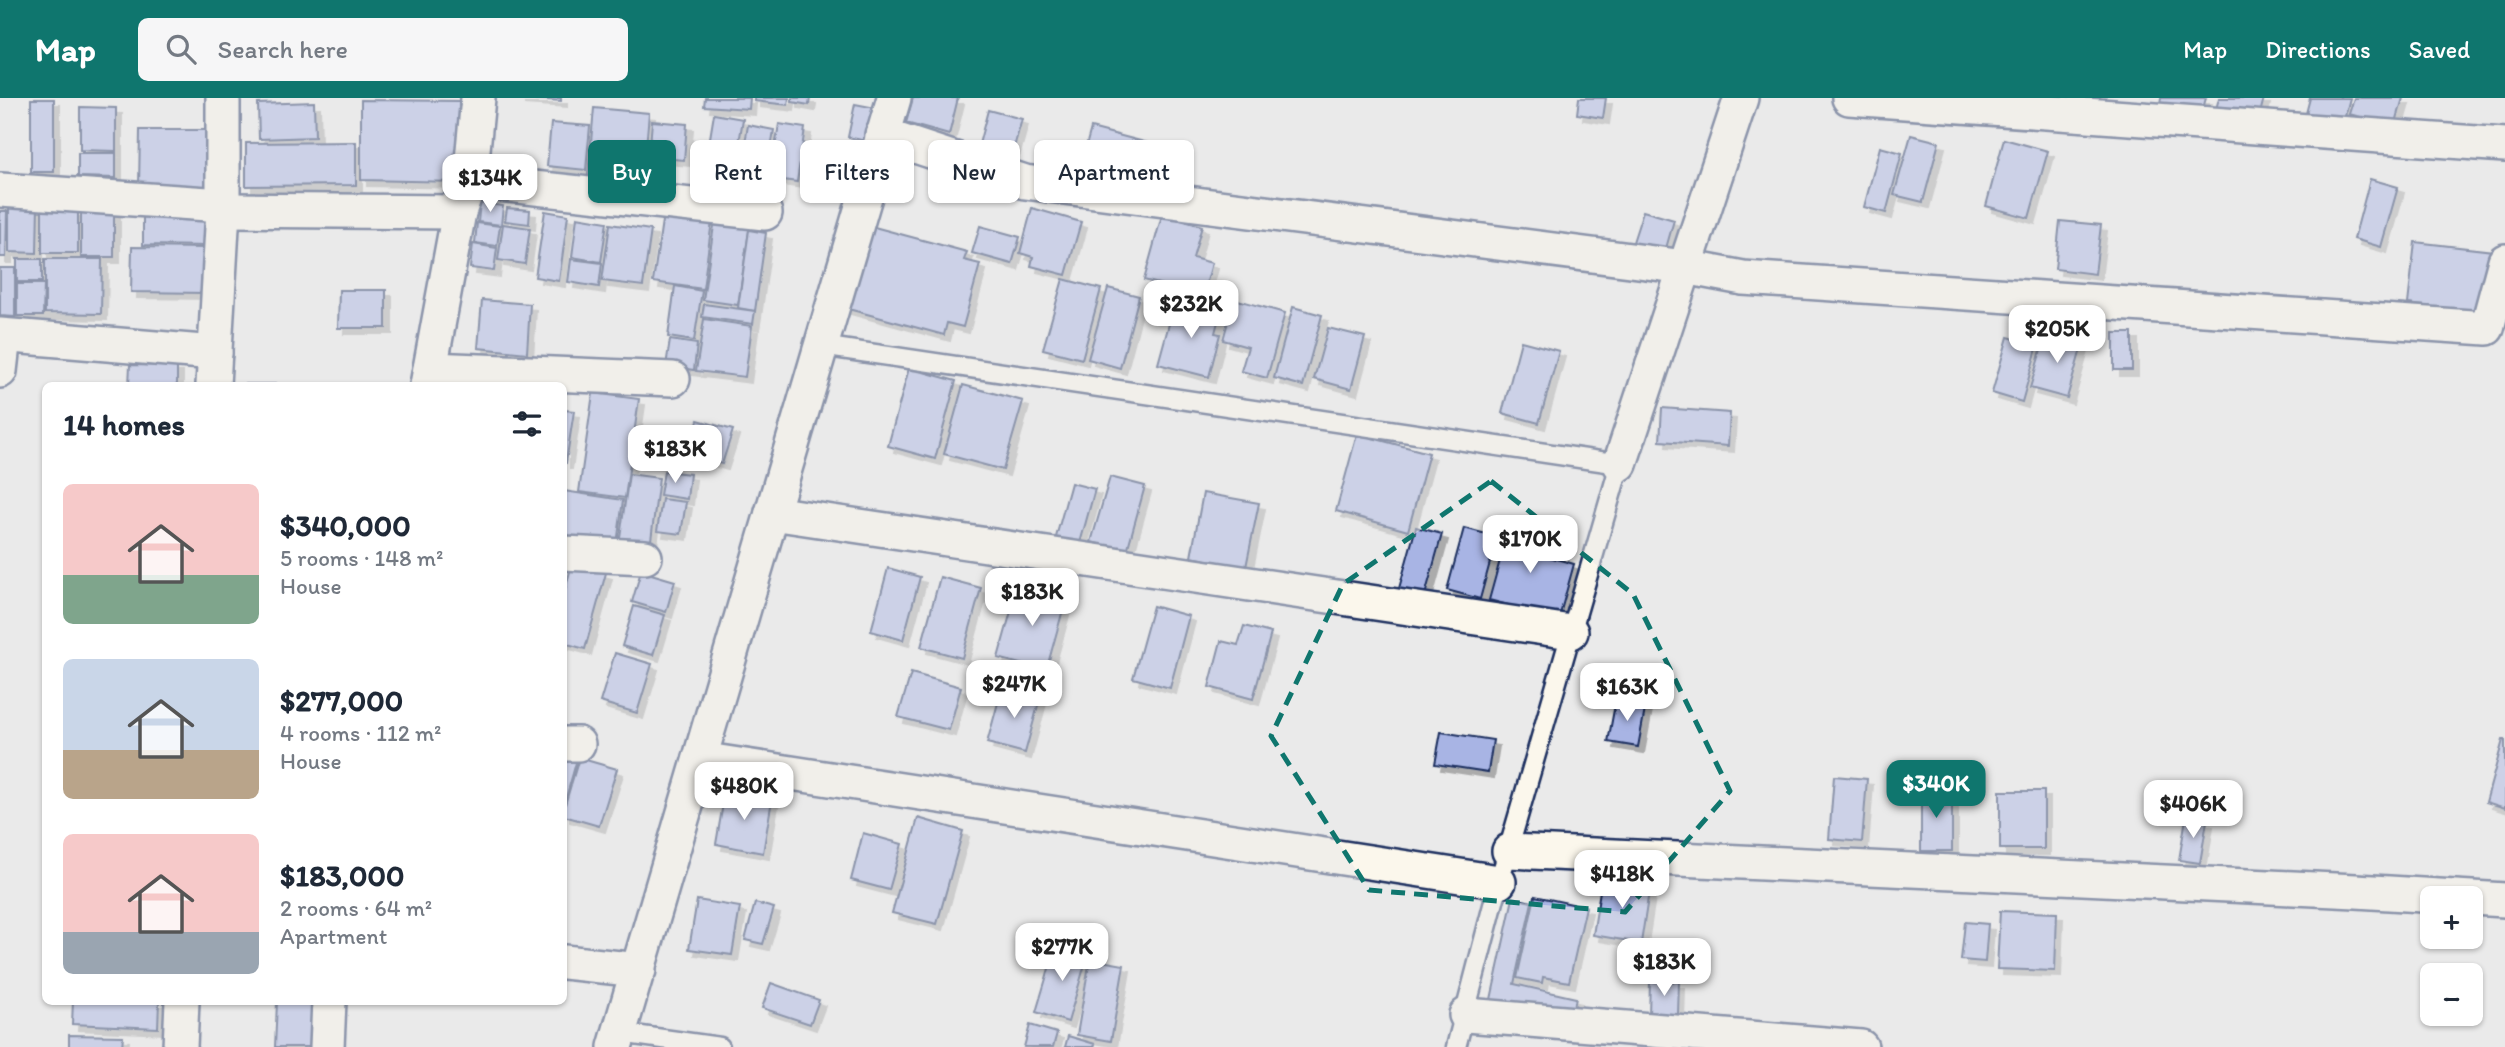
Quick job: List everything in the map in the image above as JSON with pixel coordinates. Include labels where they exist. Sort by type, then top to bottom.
[{"type":"street","points":[[0,371],[2,336],[214,369],[223,207],[223,98]]},
{"type":"street","points":[[478,98],[470,181],[459,212],[428,377],[673,380]]},
{"type":"street","points":[[617,1040],[623,968],[700,759],[894,98]]},
{"type":"street","points":[[1620,464],[1741,98]]},
{"type":"street","points":[[1849,98],[2505,145]]},
{"type":"street","points":[[882,135],[1025,181],[1685,267],[1743,278],[2487,328],[2505,261]]},
{"type":"street","points":[[470,181],[765,213]]},
{"type":"street","points":[[0,190],[223,207],[459,212]]},
{"type":"street","points":[[772,513],[1572,632]]},
{"type":"street","points":[[567,553],[645,557]]},
{"type":"street","points":[[700,759],[1504,867],[2356,891],[2505,900]]},
{"type":"street","points":[[567,962],[623,968]]},
{"type":"street","points":[[180,1047],[182,1005]]},
{"type":"street","points":[[327,1047],[329,1005]]},
{"type":"street","points":[[1466,1015],[1861,1047]]},
{"type":"lane","points":[[821,346],[1620,464],[1504,867],[1456,1047]]},
{"type":"lane","points":[[617,1040],[720,1047]]},
{"type":"highlighted area","points":[[1491,481],[1633,594],[1730,791],[1625,912],[1369,890],[1271,736],[1343,584]]},
{"type":"building","points":[[518,98],[561,98],[561,101]]},
{"type":"building","points":[[705,98],[750,98],[749,109],[704,106]]},
{"type":"building","points":[[754,98],[789,98],[788,105],[754,101]]},
{"type":"building","points":[[792,98],[810,98],[809,105],[792,102]]},
{"type":"building","points":[[913,98],[958,98],[949,135],[906,123]]},
{"type":"building","points":[[1579,98],[1606,98],[1603,118],[1577,114]]},
{"type":"building","points":[[2161,98],[2206,98],[2200,119],[2159,108]]},
{"type":"building","points":[[2219,98],[2264,98],[2257,125],[2215,113]]},
{"type":"building","points":[[2310,98],[2350,98],[2341,131],[2304,121]]},
{"type":"building","points":[[2354,98],[2403,98],[2395,126],[2349,114]]},
{"type":"building","points":[[31,99],[54,99],[54,172],[31,172]]},
{"type":"building","points":[[361,100],[459,101],[458,182],[361,180]]},
{"type":"building","points":[[314,102],[315,137],[259,139],[258,104]]},
{"type":"building","points":[[855,104],[886,110],[880,140],[848,137]]},
{"type":"building","points":[[80,107],[116,108],[116,151],[80,150]]},
{"type":"building","points":[[594,108],[649,113],[647,140],[591,140]]},
{"type":"building","points":[[988,110],[1022,119],[1016,140],[980,140]]},
{"type":"building","points":[[714,114],[743,119],[740,140],[710,140]]},
{"type":"building","points":[[652,121],[687,124],[684,160],[676,159],[676,140],[650,140]]},
{"type":"building","points":[[551,123],[590,126],[586,170],[547,166]]},
{"type":"building","points":[[779,124],[805,128],[803,140],[800,140],[797,182],[786,180],[786,140],[776,140]]},
{"type":"building","points":[[748,125],[774,130],[772,140],[746,140]]},
{"type":"building","points":[[1091,128],[1137,140],[1088,140]]},
{"type":"building","points":[[140,130],[208,130],[207,188],[139,188]]},
{"type":"building","points":[[1911,135],[1939,142],[1923,202],[1894,195]]},
{"type":"building","points":[[2004,139],[2048,151],[2029,218],[1986,206]]},
{"type":"building","points":[[356,142],[356,185],[246,186],[246,143]]},
{"type":"building","points":[[1880,147],[1902,153],[1886,213],[1864,207]]},
{"type":"building","points":[[78,153],[116,153],[116,178],[78,177]]},
{"type":"building","points":[[2370,179],[2398,187],[2381,247],[2354,239]]},
{"type":"building","points":[[9,203],[38,203],[37,253],[9,252]]},
{"type":"building","points":[[480,203],[503,206],[501,225],[478,222]]},
{"type":"building","points":[[81,206],[114,206],[114,257],[81,257]]},
{"type":"building","points":[[507,208],[530,210],[529,224],[505,221]]},
{"type":"building","points":[[1032,208],[1081,222],[1066,275],[1031,266],[1033,257],[1020,253]]},
{"type":"building","points":[[0,211],[7,211],[6,257],[0,257]]},
{"type":"building","points":[[42,211],[78,211],[78,253],[42,253]]},
{"type":"building","points":[[545,211],[568,215],[559,281],[535,277]]},
{"type":"building","points":[[1643,211],[1674,220],[1665,252],[1633,242]]},
{"type":"building","points":[[716,212],[751,217],[738,305],[703,300]]},
{"type":"building","points":[[143,213],[210,213],[210,246],[143,245]]},
{"type":"building","points":[[663,214],[712,221],[703,289],[653,282]]},
{"type":"building","points":[[1162,215],[1202,226],[1193,258],[1212,263],[1203,296],[1144,280]]},
{"type":"building","points":[[577,217],[607,222],[601,262],[572,257]]},
{"type":"building","points":[[2060,221],[2101,225],[2095,274],[2055,269]]},
{"type":"building","points":[[477,223],[500,226],[497,246],[475,243]]},
{"type":"building","points":[[503,224],[530,228],[525,264],[498,260]]},
{"type":"building","points":[[610,224],[651,230],[643,286],[602,281]]},
{"type":"building","points":[[863,224],[967,252],[964,260],[980,264],[963,327],[947,323],[944,335],[841,307]]},
{"type":"building","points":[[980,226],[1020,237],[1012,264],[972,253]]},
{"type":"building","points":[[749,230],[766,233],[755,311],[738,308]]},
{"type":"building","points":[[2415,242],[2493,251],[2486,313],[2408,304]]},
{"type":"building","points":[[473,244],[497,248],[494,271],[470,268]]},
{"type":"building","points":[[132,247],[207,248],[206,293],[131,292]]},
{"type":"building","points":[[17,259],[42,259],[42,282],[17,282]]},
{"type":"building","points":[[45,259],[102,259],[101,314],[45,313]]},
{"type":"building","points":[[571,259],[602,263],[599,287],[568,282]]},
{"type":"building","points":[[0,268],[15,268],[15,317],[0,316]]},
{"type":"building","points":[[1063,279],[1101,289],[1082,359],[1043,349]]},
{"type":"building","points":[[17,284],[44,284],[43,316],[17,316]]},
{"type":"building","points":[[675,286],[702,291],[694,341],[668,337]]},
{"type":"building","points":[[1108,288],[1139,296],[1120,368],[1088,359]]},
{"type":"building","points":[[339,290],[386,290],[386,328],[338,328]]},
{"type":"building","points":[[1234,299],[1285,313],[1267,378],[1241,371],[1248,347],[1223,340]]},
{"type":"building","points":[[482,300],[530,304],[527,353],[478,348]]},
{"type":"building","points":[[1175,302],[1220,314],[1215,333],[1220,334],[1209,377],[1158,364]]},
{"type":"building","points":[[704,304],[755,311],[753,324],[702,317]]},
{"type":"building","points":[[1293,307],[1322,315],[1303,386],[1274,378]]},
{"type":"building","points":[[704,319],[752,326],[745,377],[696,371]]},
{"type":"building","points":[[1328,328],[1365,337],[1351,389],[1314,379]]},
{"type":"building","points":[[2046,333],[2083,342],[2067,398],[2030,388]]},
{"type":"building","points":[[2114,333],[2132,333],[2132,370],[2114,370]]},
{"type":"building","points":[[2008,337],[2038,345],[2022,402],[1992,393]]},
{"type":"building","points":[[670,340],[697,344],[694,370],[666,366]]},
{"type":"building","points":[[1521,341],[1559,351],[1539,423],[1502,413]]},
{"type":"building","points":[[130,365],[177,366],[177,382],[129,382]]},
{"type":"building","points":[[909,368],[956,381],[935,459],[888,446]]},
{"type":"building","points":[[963,385],[1023,401],[1003,470],[944,454]]},
{"type":"building","points":[[593,393],[639,399],[625,498],[579,492]]},
{"type":"building","points":[[1662,408],[1730,413],[1728,446],[1660,441]]},
{"type":"building","points":[[567,410],[574,411],[567,456]]},
{"type":"building","points":[[698,420],[733,430],[722,464],[689,455]]},
{"type":"building","points":[[1357,434],[1429,453],[1408,531],[1336,511]]},
{"type":"building","points":[[664,471],[690,474],[687,499],[660,495]]},
{"type":"building","points":[[629,474],[659,478],[650,548],[619,544]]},
{"type":"building","points":[[1110,477],[1145,486],[1127,551],[1091,542]]},
{"type":"building","points":[[1071,483],[1095,489],[1077,554],[1053,548]]},
{"type":"building","points":[[567,491],[623,500],[617,544],[567,537]]},
{"type":"building","points":[[1203,493],[1259,503],[1246,567],[1191,557]]},
{"type":"building","points":[[662,499],[686,502],[681,534],[657,531]]},
{"type":"building","points":[[1510,524],[1544,534],[1539,554],[1574,564],[1559,618],[1489,600]]},
{"type":"building","points":[[1416,527],[1442,534],[1424,599],[1398,592]]},
{"type":"building","points":[[1464,528],[1497,537],[1480,599],[1447,590]]},
{"type":"building","points":[[572,564],[606,573],[585,649],[567,644],[567,583]]},
{"type":"building","points":[[888,568],[920,577],[903,640],[871,631]]},
{"type":"building","points":[[641,571],[675,581],[666,612],[632,602]]},
{"type":"building","points":[[940,577],[981,588],[962,658],[921,647]]},
{"type":"building","points":[[1018,586],[1066,599],[1046,671],[998,658]]},
{"type":"building","points":[[634,606],[665,615],[653,655],[622,646]]},
{"type":"building","points":[[1153,606],[1189,616],[1170,688],[1133,678]]},
{"type":"building","points":[[1244,626],[1271,633],[1253,699],[1209,687],[1221,641],[1238,645]]},
{"type":"building","points":[[615,653],[652,664],[637,713],[600,702]]},
{"type":"building","points":[[911,673],[961,687],[949,730],[898,717]]},
{"type":"building","points":[[1002,688],[1040,698],[1025,753],[987,743]]},
{"type":"building","points":[[1616,699],[1646,704],[1638,747],[1608,742]]},
{"type":"building","points":[[1441,732],[1493,740],[1488,772],[1435,764]]},
{"type":"building","points":[[2505,740],[2505,808],[2486,802]]},
{"type":"building","points":[[567,756],[577,759],[567,794]]},
{"type":"building","points":[[579,758],[617,769],[599,826],[567,817],[567,798]]},
{"type":"building","points":[[1834,776],[1867,779],[1862,842],[1829,839]]},
{"type":"building","points":[[1921,789],[1952,789],[1952,851],[1921,851]]},
{"type":"building","points":[[2000,791],[2044,791],[2044,849],[2000,849]]},
{"type":"building","points":[[725,792],[772,800],[763,853],[716,844]]},
{"type":"building","points":[[918,818],[963,831],[937,924],[892,913]]},
{"type":"building","points":[[2186,818],[2207,821],[2200,863],[2179,860]]},
{"type":"building","points":[[863,833],[902,844],[889,890],[851,880]]},
{"type":"building","points":[[1602,878],[1650,885],[1641,943],[1593,935]]},
{"type":"building","points":[[1535,896],[1586,907],[1569,982],[1543,977],[1542,983],[1517,978]]},
{"type":"building","points":[[1513,898],[1532,902],[1514,984],[1576,998],[1571,1021],[1490,1004]]},
{"type":"building","points":[[697,900],[740,907],[732,955],[689,949]]},
{"type":"building","points":[[755,903],[774,908],[763,944],[745,940]]},
{"type":"building","points":[[2000,911],[2057,913],[2055,971],[1997,969]]},
{"type":"building","points":[[1965,922],[1988,924],[1985,962],[1961,960]]},
{"type":"building","points":[[1056,945],[1088,954],[1068,1022],[1036,1012]]},
{"type":"building","points":[[1090,959],[1124,965],[1111,1041],[1077,1035]]},
{"type":"building","points":[[1650,982],[1679,982],[1678,1014],[1649,1014]]},
{"type":"building","points":[[771,983],[819,1000],[810,1024],[762,1008]]},
{"type":"building","points":[[73,1005],[159,1005],[158,1028],[72,1024]]},
{"type":"building","points":[[277,1005],[326,1005],[323,1047],[275,1047]]},
{"type":"building","points":[[1030,1025],[1057,1033],[1053,1047],[1024,1047]]},
{"type":"building","points":[[69,1035],[123,1036],[122,1047],[69,1047]]},
{"type":"building","points":[[1068,1036],[1095,1044],[1094,1047],[1065,1047]]}]
